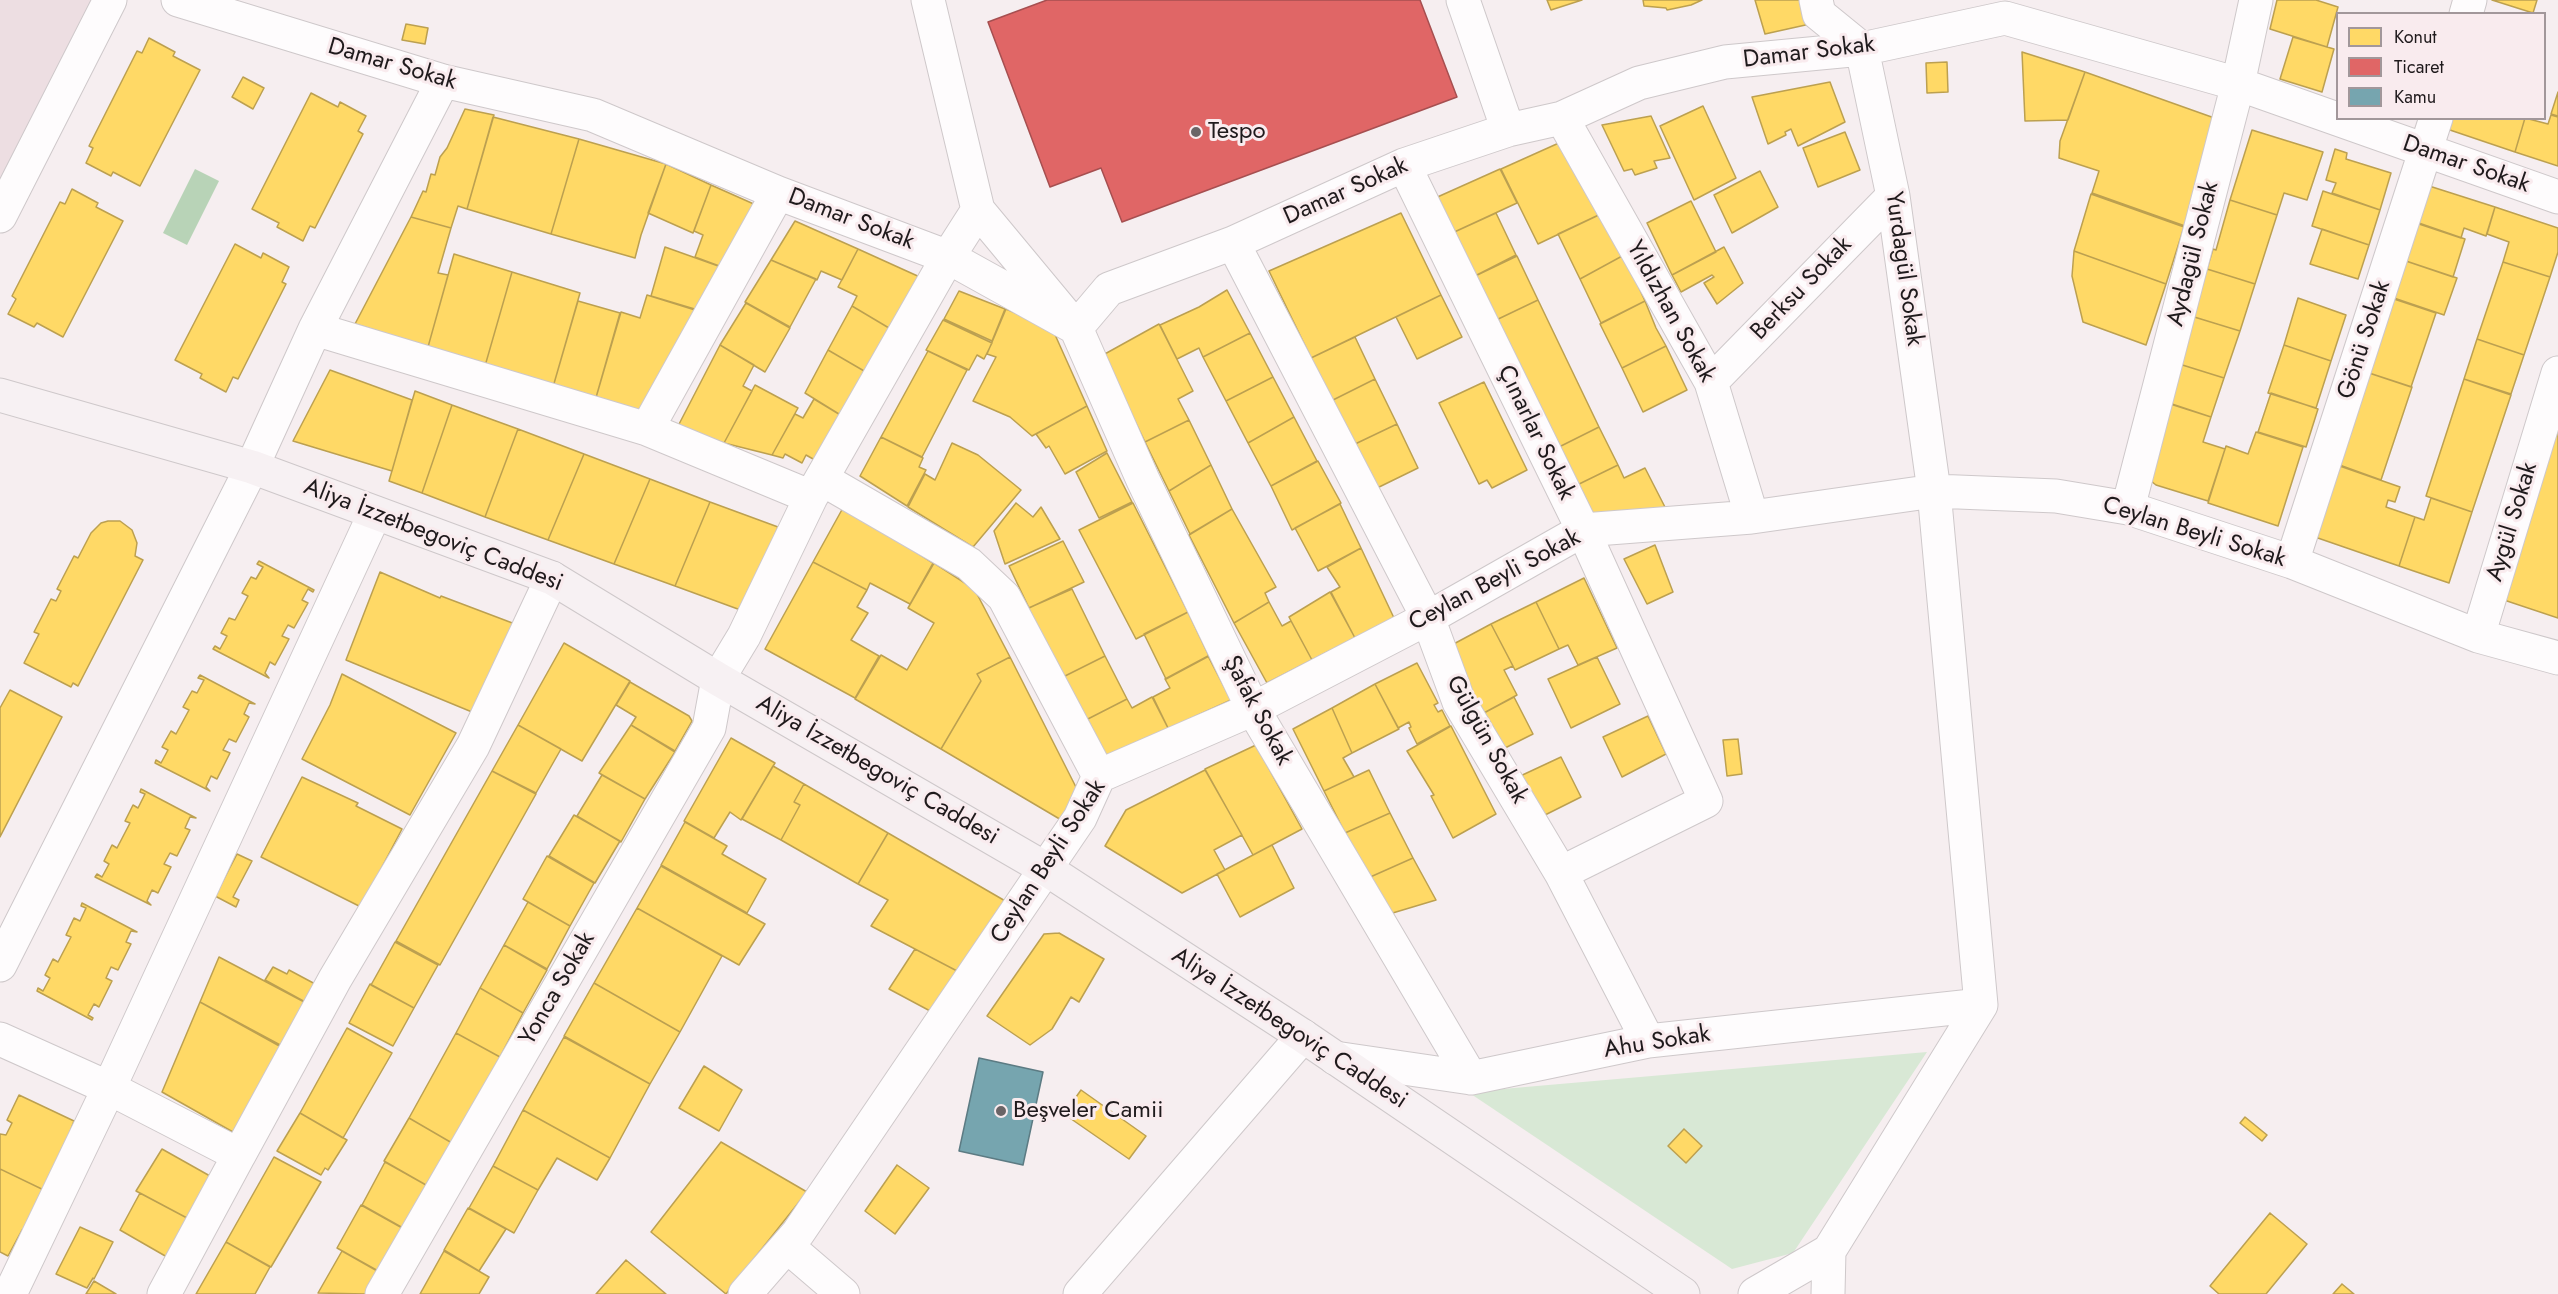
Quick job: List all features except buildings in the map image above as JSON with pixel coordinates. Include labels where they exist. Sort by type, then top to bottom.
[{"type":"street","points":[[0,216],[110,0]]},
{"type":"street","name":"Damar Sokak","points":[[178,0],[443,81],[593,115],[778,192],[948,256],[1076,328],[1110,289],[1233,243],[1404,165],[1508,130],[1562,118],[1639,82],[1725,62],[1863,49],[2005,18],[2238,84],[2336,119]]},
{"type":"street","points":[[718,679],[744,636],[816,488],[948,256],[978,210],[928,0]]},
{"type":"street","points":[[1463,0],[1508,130]]},
{"type":"street","points":[[1816,0],[1819,14],[1863,49]]},
{"type":"street","name":"Aydagül Sokak","points":[[2128,508],[2238,84],[2256,0]]},
{"type":"street","name":"Yurdagül Sokak","points":[[1863,49],[1893,196],[1934,491],[1981,1005]]},
{"type":"street","points":[[0,965],[252,467],[315,329],[443,81]]},
{"type":"street","name":"Yıldızhan Sokak","points":[[1562,118],[1710,382],[1752,517]]},
{"type":"street","name":"Damar Sokak","points":[[2338,120],[2558,197]]},
{"type":"street","name":"Gönü Sokak","points":[[2292,562],[2427,152],[2435,120]]},
{"type":"street","name":"Çınarlar Sokak","points":[[1404,165],[1583,530],[1706,801],[1561,873]]},
{"type":"street","points":[[647,429],[778,192]]},
{"type":"street","name":"Berksu Sokak","points":[[1710,382],[1893,196]]},
{"type":"street","name":"Şafak Sokak","points":[[978,210],[1076,328],[1143,480],[1253,709],[1471,1078]]},
{"type":"street","name":"Gülgün Sokak","points":[[1233,243],[1428,618],[1459,702],[1561,873],[1648,1041]]},
{"type":"street","points":[[315,329],[647,429],[816,488],[969,564],[1004,597],[1099,776]]},
{"type":"street","name":"Aygül Sokak","points":[[2478,636],[2558,373]]},
{"type":"street","name":"Aliya İzzetbegoviç Caddesi","points":[[0,395],[252,467],[552,578],[718,679],[1046,869],[1303,1036],[1683,1294]]},
{"type":"street","name":"Ceylan Beyli Sokak","points":[[745,1294],[805,1223],[1080,818],[1099,776],[1253,709],[1428,618],[1583,530],[1752,517],[1934,491],[2056,496],[2128,508],[2292,562],[2478,636],[2558,658]]},
{"type":"street","points":[[10,1294],[375,513]]},
{"type":"street","points":[[164,1294],[334,979],[473,746],[552,578]]},
{"type":"street","name":"Yonca Sokak","points":[[382,1294],[709,728],[718,679]]},
{"type":"street","points":[[1755,1294],[1829,1251],[1981,1005]]},
{"type":"street","name":"Ahu Sokak","points":[[1335,1058],[1471,1078],[1648,1041],[1981,1005]]},
{"type":"street","points":[[1080,1294],[1303,1036]]},
{"type":"street","points":[[0,1039],[108,1088],[239,1155]]},
{"type":"street","points":[[787,1246],[843,1294]]},
{"type":"street","points":[[1828,1294],[1829,1251]]},
{"type":"shaded area","points":[[0,0],[95,0],[0,179]]},
{"type":"shaded area","points":[[195,169],[219,181],[187,245],[163,233]]},
{"type":"shaded area","points":[[1927,1052],[1793,1253],[1732,1269],[1468,1092]]},
{"type":"place","name":"Tespo","points":[[1196,132]]},
{"type":"place","name":"Beşveler Camii","points":[[1001,1111]]}]
